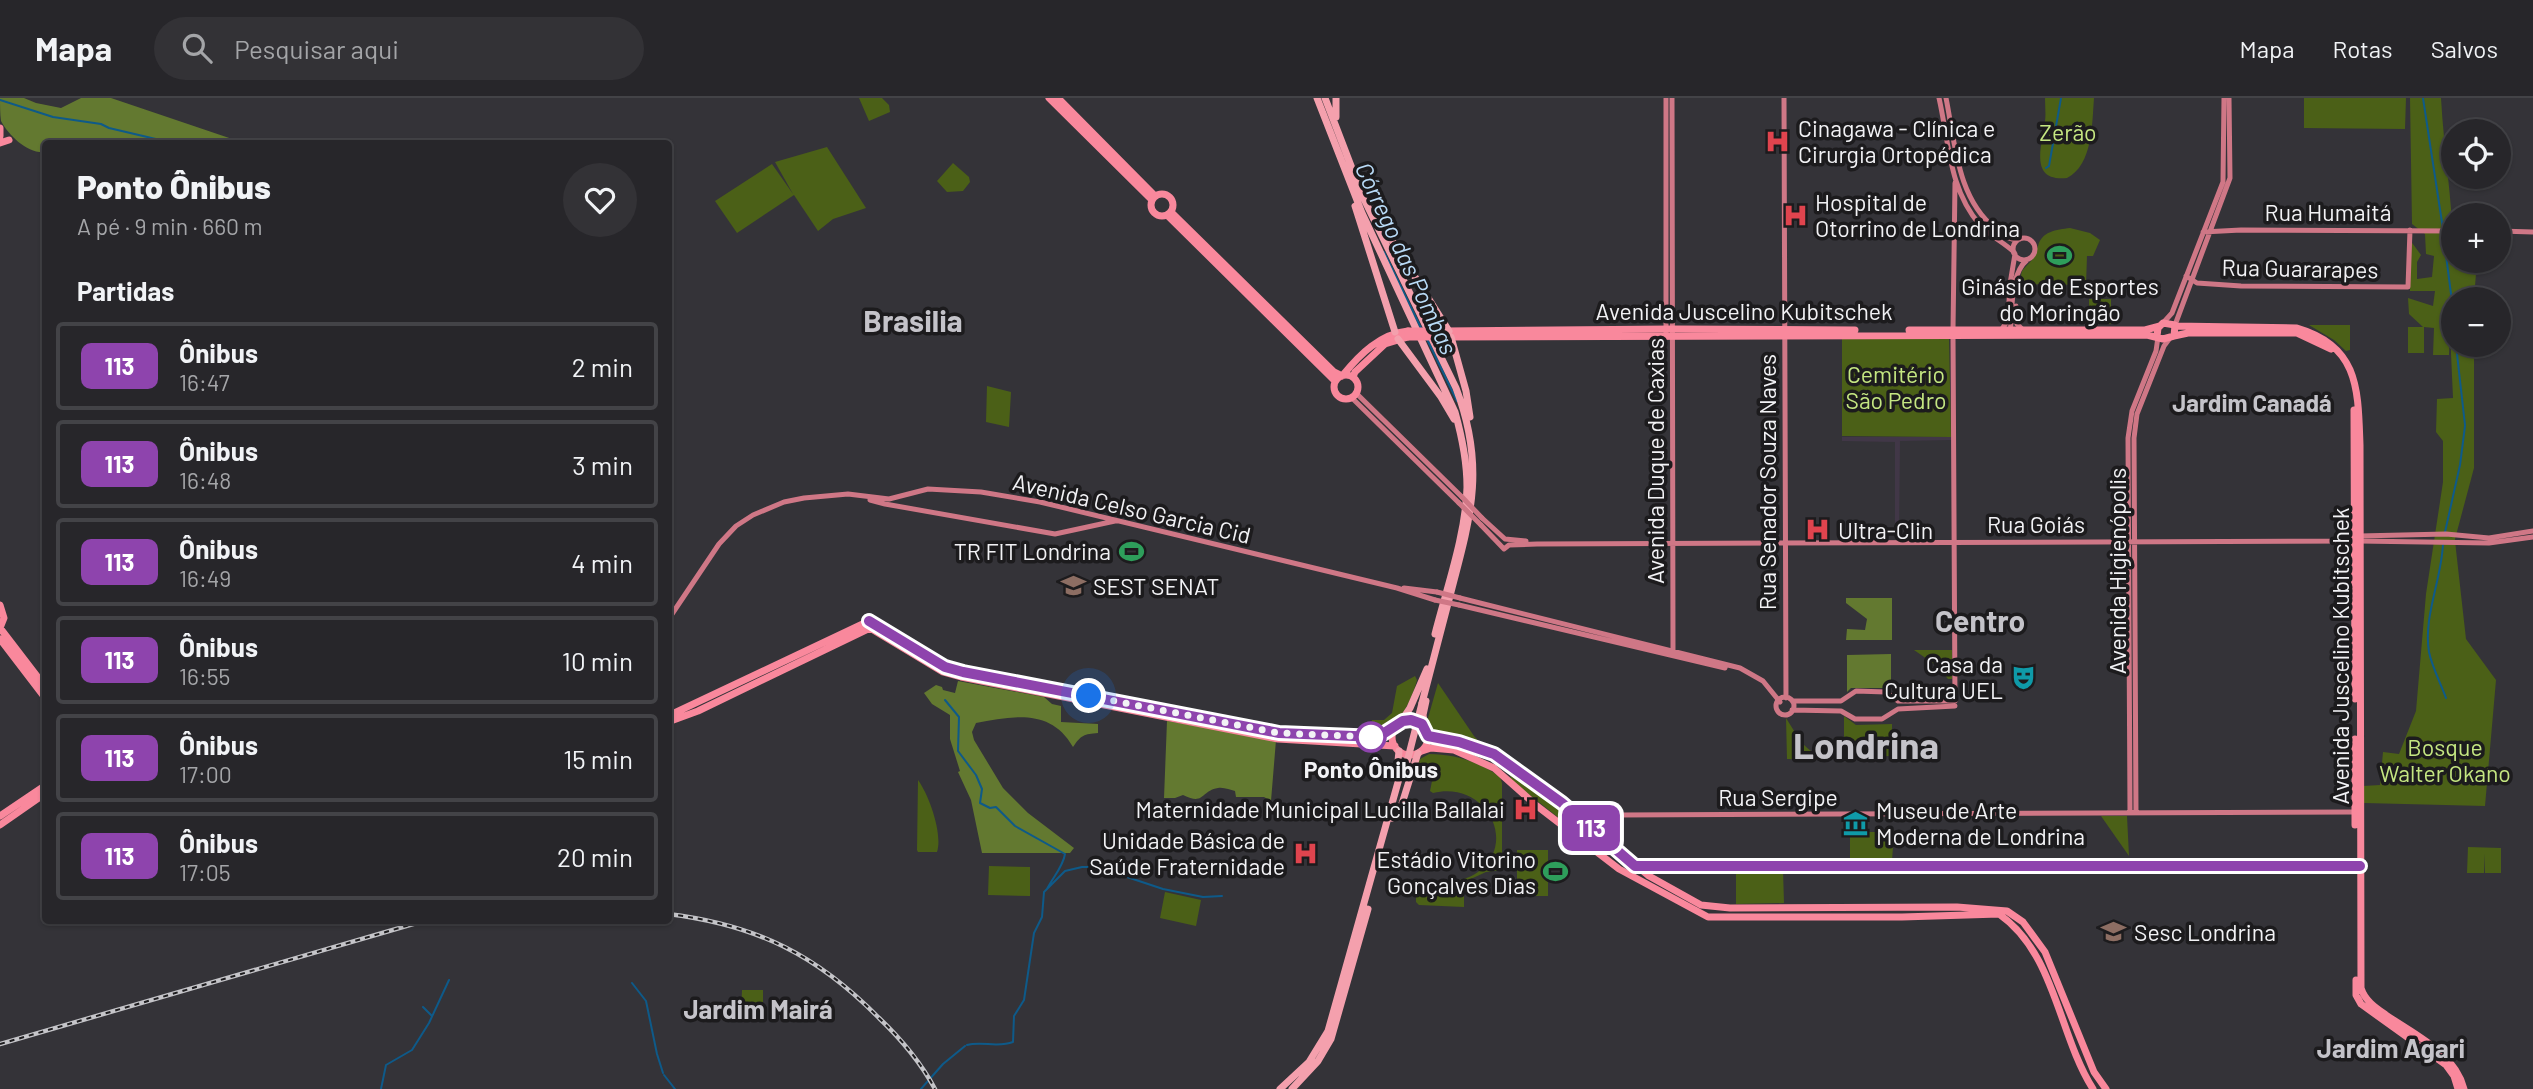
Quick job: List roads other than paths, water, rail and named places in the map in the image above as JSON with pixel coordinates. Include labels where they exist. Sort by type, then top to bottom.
[{"type":"highway","points":[[1317,98],[1348,181],[1396,335],[1441,397],[1460,429]]},
{"type":"highway","points":[[1325,98],[1363,197],[1456,388],[1465,412],[1471,442]]},
{"type":"highway","points":[[1336,98],[1336,121]]},
{"type":"highway","points":[[1348,181],[1446,391],[1460,429],[1466,471],[1464,519],[1429,668],[1423,715],[1427,732]]},
{"type":"highway","points":[[1292,1089],[1323,1054],[1335,1030],[1429,668],[1470,523],[1474,486],[1469,405],[1446,334],[1363,197]]},
{"type":"highway","points":[[1398,726],[1429,668]]},
{"type":"highway","points":[[1280,1089],[1309,1062],[1326,1034],[1390,817],[1388,806],[1399,764],[1397,748]]},
{"type":"highway","points":[[1390,817],[1399,810],[1420,752]]},
{"type":"main road","points":[[1049,98],[1153,198]]},
{"type":"main road","points":[[1058,98],[1153,198]]},
{"type":"main road","name":"Avenida Duque de Caxias","points":[[1669,98],[1673,653]]},
{"type":"main road","name":"Rua Senador Souza Naves","points":[[1784,98],[1786,698]]},
{"type":"main road","points":[[1939,98],[1960,195],[1976,220],[2018,258],[2027,260]]},
{"type":"main road","points":[[1946,98],[1963,181],[1972,202],[1991,226],[2007,238],[2028,239],[2035,246],[2033,256],[2018,270],[2010,333]]},
{"type":"main road","points":[[2206,232],[2223,182],[2224,98]]},
{"type":"main road","points":[[2157,337],[2162,324],[2172,313],[2230,178],[2229,98]]},
{"type":"main road","points":[[0,128],[0,136]]},
{"type":"main road","points":[[0,143],[9,140]]},
{"type":"main road","points":[[1946,704],[1898,701],[1886,692],[1856,691],[1841,701],[1793,701],[1786,698],[1779,703],[1777,710],[1781,715],[1792,710],[1841,711],[1856,719],[1882,719],[1901,709],[1946,704],[1955,703],[1955,180]]},
{"type":"main road","points":[[1161,194],[1171,198],[1173,205],[1169,213],[1160,216],[1154,213],[1151,207],[1153,198],[1161,194]]},
{"type":"main road","points":[[1169,213],[1334,372],[1340,377],[1353,377],[1358,383],[1355,396]]},
{"type":"main road","name":"Rua Guararapes","points":[[2188,278],[2241,286],[2408,287],[2410,230]]},
{"type":"main road","name":"Rua Humaitá","points":[[2206,232],[2441,231]]},
{"type":"main road","points":[[2511,231],[2532,232]]},
{"type":"main road","points":[[2001,330],[2008,320],[2014,245],[2020,239]]},
{"type":"main road","points":[[2188,278],[2172,337],[2225,330]]},
{"type":"main road","points":[[2014,293],[2017,324],[2025,330]]},
{"type":"main road","name":"Avenida Juscelino Kubitschek","points":[[1953,333],[2001,330],[2010,333],[2025,330],[2145,330],[2162,324],[2175,326]]},
{"type":"main road","points":[[2175,326],[2297,333],[2330,346]]},
{"type":"main road","name":"Avenida Juscelino Kubitschek","points":[[1340,377],[1377,346],[1396,335],[1408,334],[2010,333],[2172,337]]},
{"type":"main road","name":"Avenida Higienópolis","points":[[2133,813],[2128,438],[2132,411],[2156,351],[2157,337]]},
{"type":"main road","name":"Avenida Higienópolis","points":[[2131,542],[2137,414],[2164,346],[2172,337]]},
{"type":"main road","name":"Avenida Juscelino Kubitschek","points":[[1353,377],[1377,346]]},
{"type":"main road","name":"Avenida Juscelino Kubitschek","points":[[2330,346],[2340,357],[2350,376],[2356,438],[2360,451],[2354,645],[2358,974],[2361,991],[2366,999],[2449,1061],[2460,1077],[2464,1089]]},
{"type":"main road","name":"Avenida Juscelino Kubitschek","points":[[2330,346],[2344,356],[2356,380],[2359,677],[2356,993],[2361,1004],[2446,1065],[2454,1076],[2458,1089]]},
{"type":"main road","points":[[1340,377],[1334,389],[1337,396],[1345,400],[1355,396]]},
{"type":"main road","points":[[1355,396],[1481,521]]},
{"type":"main road","name":"Avenida Celso Garcia Cid","points":[[887,502],[928,489],[982,492],[1040,502],[1090,514],[1101,520],[1119,521],[1397,588],[1432,599],[1460,601]]},
{"type":"main road","points":[[906,508],[904,501],[911,493]]},
{"type":"main road","points":[[672,614],[719,544],[736,526],[753,515],[784,502],[829,495],[857,496],[906,508],[1055,534],[1090,526],[1101,520]]},
{"type":"main road","points":[[1090,514],[1090,526]]},
{"type":"main road","name":"Rua Goiás","points":[[1481,521],[1505,539],[1537,544]]},
{"type":"main road","name":"Rua Goiás","points":[[1481,521],[1504,549],[1509,545],[1674,542],[2424,539],[2489,543],[2533,537]]},
{"type":"main road","name":"Rua Goiás","points":[[2424,539],[2432,535],[2489,538],[2533,531]]},
{"type":"main road","points":[[2432,535],[2436,539],[2459,541]]},
{"type":"main road","name":"Avenida Celso Garcia Cid","points":[[1397,588],[1435,592],[1547,624],[1747,671],[1763,681],[1779,703]]},
{"type":"main road","points":[[1432,599],[1429,596],[1435,592]]},
{"type":"main road","points":[[0,606],[4,618],[0,628],[42,683]]},
{"type":"main road","points":[[672,714],[869,621],[945,667],[963,672],[1279,733],[1378,737],[1407,720],[1415,720],[1427,732],[1494,754],[1572,811],[1643,872],[1673,891],[1709,907],[2004,909],[2023,922],[2045,952],[2094,1072],[2105,1089]]},
{"type":"main road","points":[[672,721],[698,711],[866,629],[874,629],[943,672],[961,677],[1278,739],[1397,748],[1410,755],[1431,748],[1454,750],[1494,768],[1537,806],[1619,869],[1708,917],[1997,914],[2006,920],[2015,935],[2034,953],[2082,1071],[2093,1089]]},
{"type":"main road","points":[[0,639],[42,694]]},
{"type":"main road","points":[[2354,645],[2359,677]]},
{"type":"main road","points":[[1792,710],[1793,701]]},
{"type":"main road","points":[[1830,701],[1834,706],[1832,711]]},
{"type":"main road","points":[[1901,709],[1907,701]]},
{"type":"main road","points":[[1397,748],[1393,735],[1398,726]]},
{"type":"main road","points":[[1420,752],[1427,744],[1427,732]]},
{"type":"main road","points":[[0,816],[42,788]]},
{"type":"main road","points":[[0,824],[42,796]]},
{"type":"main road","points":[[1571,822],[1572,811]]},
{"type":"main road","name":"Rua Sergipe","points":[[1579,818],[1619,815],[2355,811]]},
{"type":"main road","points":[[1906,917],[1910,914],[1947,914],[1949,907]]},
{"type":"waterway","points":[[2046,168],[2049,166],[2061,98]]},
{"type":"waterway","points":[[2423,98],[2441,216]]},
{"type":"waterway","points":[[0,100],[53,117],[101,124],[160,140]]},
{"type":"waterway","name":"Córrego das Pombas","points":[[1384,252],[1421,328]]},
{"type":"waterway","points":[[2448,273],[2450,287]]},
{"type":"waterway","name":"Córrego das Pombas","points":[[1427,339],[1457,401]]},
{"type":"waterway","points":[[2457,357],[2465,425]]},
{"type":"waterway","points":[[2445,532],[2460,465],[2465,426]]},
{"type":"waterway","points":[[2443,543],[2428,638],[2430,658],[2446,698]]},
{"type":"waterway","points":[[945,700],[959,717],[958,751],[976,775],[982,789],[980,803],[990,808],[996,807],[1015,826],[1065,854],[1047,889]]},
{"type":"waterway","points":[[967,1045],[1013,1042],[1014,1016],[1024,1000],[1034,933],[1042,917],[1044,892],[1065,871],[1097,867],[1163,889],[1203,897],[1222,896]]},
{"type":"waterway","points":[[381,1089],[386,1065],[412,1050],[429,1023],[449,980]]},
{"type":"waterway","points":[[632,983],[646,1001],[663,1073]]},
{"type":"waterway","points":[[423,1007],[432,1016]]},
{"type":"waterway","points":[[921,1089],[943,1064],[965,1046]]},
{"type":"waterway","points":[[664,1075],[675,1089]]},
{"type":"railway","points":[[672,915],[730,926],[758,935],[808,960],[856,996],[887,1026],[917,1060],[935,1089]]},
{"type":"railway","points":[[0,1044],[413,924]]},
{"type":"place","name":"Cinagawa - Clínica e Cirurgia Ortopédica","points":[[1778,141]]},
{"type":"place","name":"Hospital de Otorrino de Londrina","points":[[1795,215]]},
{"type":"place","name":"Ginásio de Esportes do Moringão","points":[[2060,256]]},
{"type":"place","name":"Ultra-Clin","points":[[1818,530]]},
{"type":"place","name":"TR FIT Londrina","points":[[1131,551]]},
{"type":"place","name":"SEST SENAT","points":[[1073,586]]},
{"type":"place","name":"Casa da Cultura UEL","points":[[2023,677]]},
{"type":"place","name":"Ponto Ônibus","points":[[1371,737]]},
{"type":"place","name":"Maternidade Municipal Lucilla Ballalai","points":[[1525,809]]},
{"type":"place","name":"Museu de Arte Moderna de Londrina","points":[[1856,823]]},
{"type":"place","name":"Unidade Básica de Saúde Fraternidade","points":[[1305,853]]},
{"type":"place","name":"Estádio Vitorino Gonçalves Dias","points":[[1556,872]]},
{"type":"place","name":"Sesc Londrina","points":[[2114,932]]},
{"type":"district","name":"Brasilia","points":[[913,320]]},
{"type":"district","name":"Jardim Canadá","points":[[2252,402]]},
{"type":"district","name":"Centro","points":[[1980,620]]},
{"type":"district","name":"Londrina","points":[[1866,744]]},
{"type":"district","name":"Jardim Mairá","points":[[758,1008]]},
{"type":"district","name":"Jardim Agari","points":[[2391,1047]]},
{"type":"park label","name":"Zerão","points":[[2068,132]]},
{"type":"park label","name":"Cemitério São Pedro","points":[[1896,387]]},
{"type":"park label","name":"Bosque Walter Okano","points":[[2445,760]]}]
